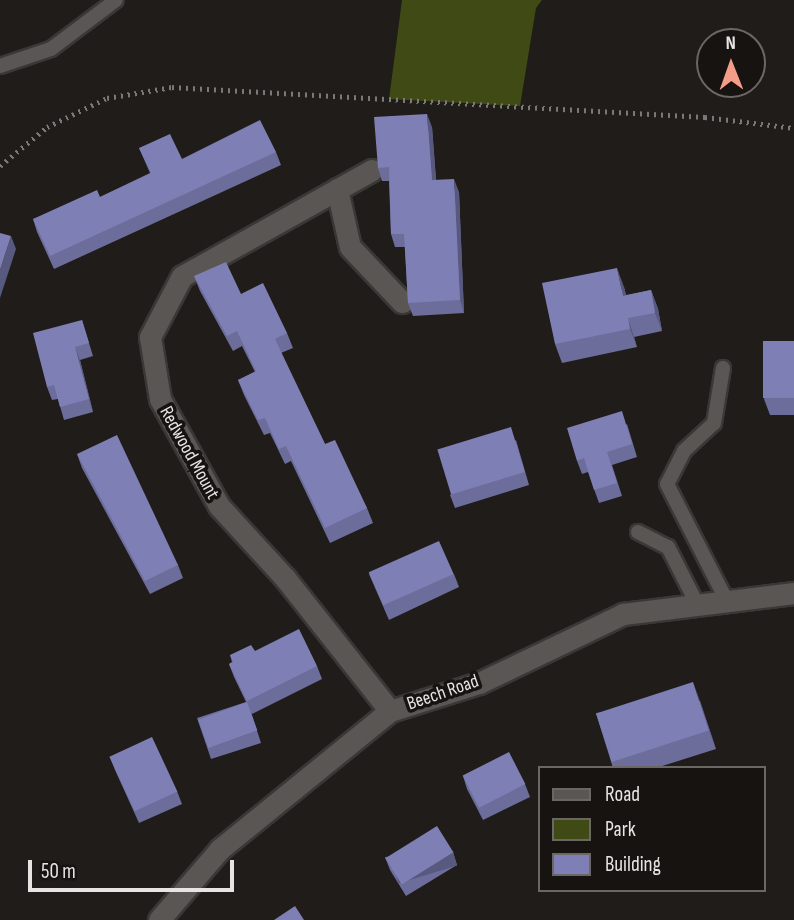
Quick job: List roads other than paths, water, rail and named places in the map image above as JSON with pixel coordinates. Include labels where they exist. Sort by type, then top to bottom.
[{"type":"street","name":"Redwood Mount","points":[[372,170],[182,276],[150,337],[160,399],[219,506],[285,578],[390,711]]},
{"type":"street","points":[[337,189],[350,247],[402,302]]},
{"type":"street","name":"Beech Road","points":[[159,920],[220,849],[390,711],[479,683],[623,614],[794,593]]},
{"type":"lane","points":[[0,66],[51,49],[116,0]]},
{"type":"lane","points":[[723,368],[715,423],[684,451],[667,484],[727,601]]},
{"type":"lane","points":[[638,532],[668,547],[698,604]]}]
